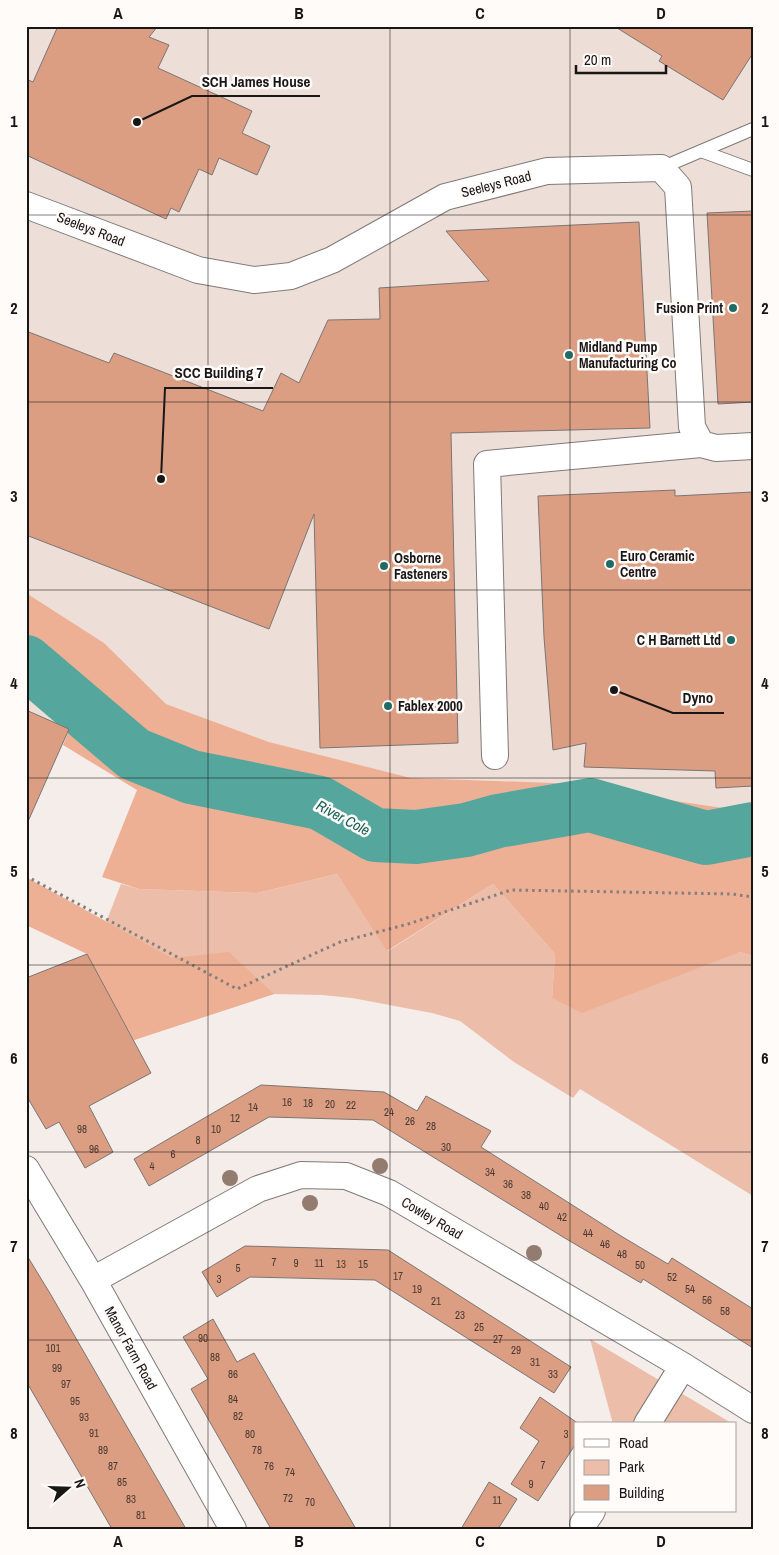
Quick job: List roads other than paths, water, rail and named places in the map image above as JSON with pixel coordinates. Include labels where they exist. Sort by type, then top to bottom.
[{"type":"street","name":"Seeleys Road","points":[[26,205],[198,270],[254,280],[291,276],[332,260],[445,197],[548,171],[661,168]]},
{"type":"street","points":[[661,168],[678,187],[692,426],[701,444]]},
{"type":"street","points":[[495,756],[487,464],[701,444],[716,448],[753,446]]},
{"type":"street","name":"Manor Farm Road","points":[[26,1169],[93,1280],[234,1529]]},
{"type":"street","name":"Cowley Road","points":[[93,1280],[258,1189],[301,1176],[346,1176],[389,1193],[684,1366],[753,1410]]},
{"type":"street","points":[[648,1422],[684,1366]]},
{"type":"lane","points":[[661,168],[753,129]]},
{"type":"lane","points":[[701,151],[753,170]]},
{"type":"waterway","name":"River Cole","points":[[26,662],[134,754],[191,777],[320,803],[375,835],[416,837],[466,830],[498,821],[590,805],[706,838],[753,829]]},
{"type":"place","name":"SCH James House","points":[[137,122]]},
{"type":"place","name":"Fusion Print","points":[[733,308]]},
{"type":"place","name":"Midland Pump Manufacturing Co","points":[[569,355]]},
{"type":"place","name":"SCC Building 7","points":[[161,479]]},
{"type":"place","name":"Euro Ceramic Centre","points":[[610,564]]},
{"type":"place","name":"Osborne Fasteners","points":[[384,566]]},
{"type":"place","name":"C H Barnett Ltd","points":[[731,640]]},
{"type":"place","name":"Dyno","points":[[614,690]]},
{"type":"place","name":"Fablex 2000","points":[[388,706]]}]
